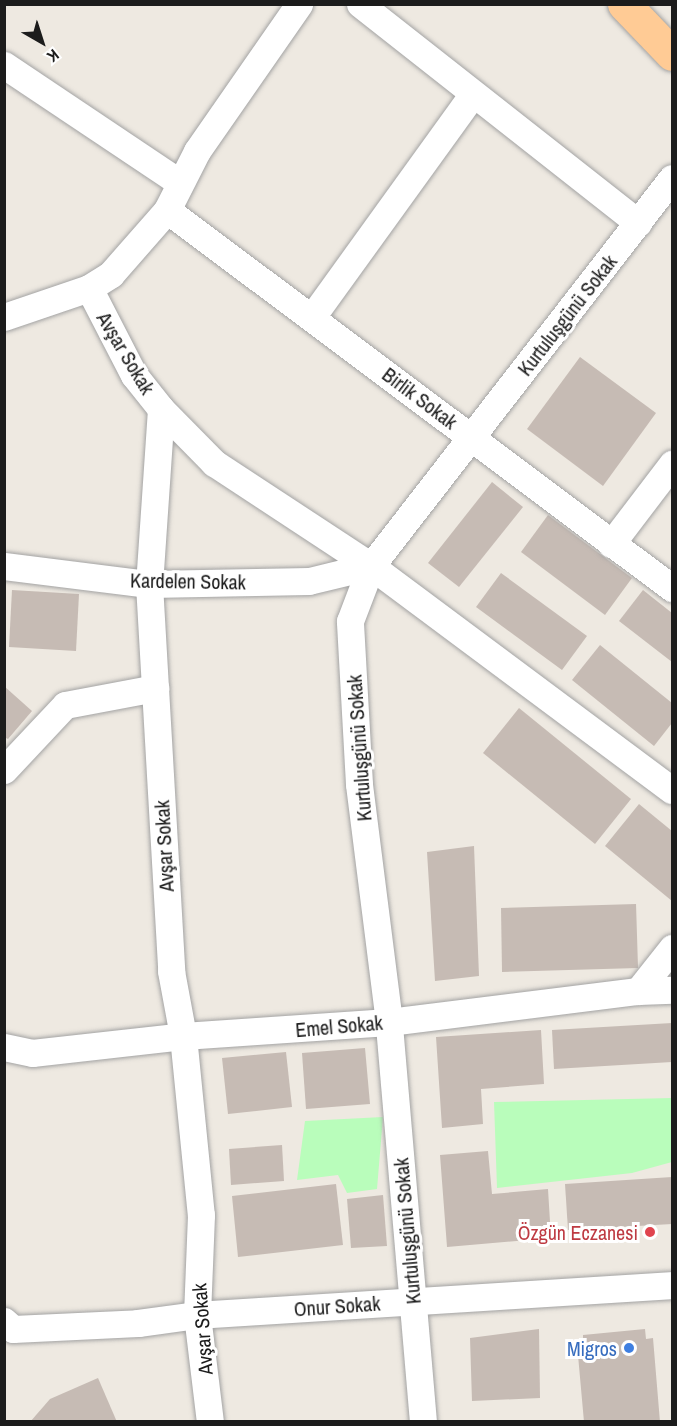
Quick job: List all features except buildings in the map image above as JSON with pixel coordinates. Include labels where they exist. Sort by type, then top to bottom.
[{"type":"main road","points":[[624,4],[672,54]]},
{"type":"street","points":[[4,317],[89,288],[111,274],[167,210],[179,182],[197,151],[299,4]]},
{"type":"street","points":[[360,4],[638,223]]},
{"type":"street","points":[[4,65],[179,182]]},
{"type":"street","points":[[312,317],[473,94]]},
{"type":"street","name":"Kurtuluşgünü Sokak","points":[[423,1422],[389,1022],[359,784],[350,621],[371,566],[473,438],[672,178]]},
{"type":"street","name":"Birlik Sokak","points":[[167,210],[672,588]]},
{"type":"street","name":"Avşar Sokak","points":[[89,288],[134,375],[161,409],[149,584],[171,971],[183,1036],[201,1215],[197,1315],[210,1422]]},
{"type":"street","points":[[161,409],[214,463],[371,566],[672,790]]},
{"type":"street","points":[[611,544],[672,464]]},
{"type":"street","name":"Kardelen Sokak","points":[[4,566],[149,584],[309,581],[371,566]]},
{"type":"street","points":[[4,770],[65,705],[155,688]]},
{"type":"street","points":[[638,991],[672,948]]},
{"type":"street","name":"Emel Sokak","points":[[4,1047],[32,1053],[183,1036],[389,1022],[638,991],[672,990]]},
{"type":"street","name":"Onur Sokak","points":[[7,1331],[138,1323],[197,1315],[412,1300],[672,1285]]},
{"type":"green space","points":[[672,1098],[672,1162],[632,1173],[497,1188],[494,1102]]},
{"type":"green space","points":[[383,1117],[377,1189],[347,1193],[338,1175],[297,1180],[305,1121]]},
{"type":"place","name":"Özgün Eczanesi","points":[[650,1232]]},
{"type":"place","name":"Migros","points":[[629,1348]]}]
